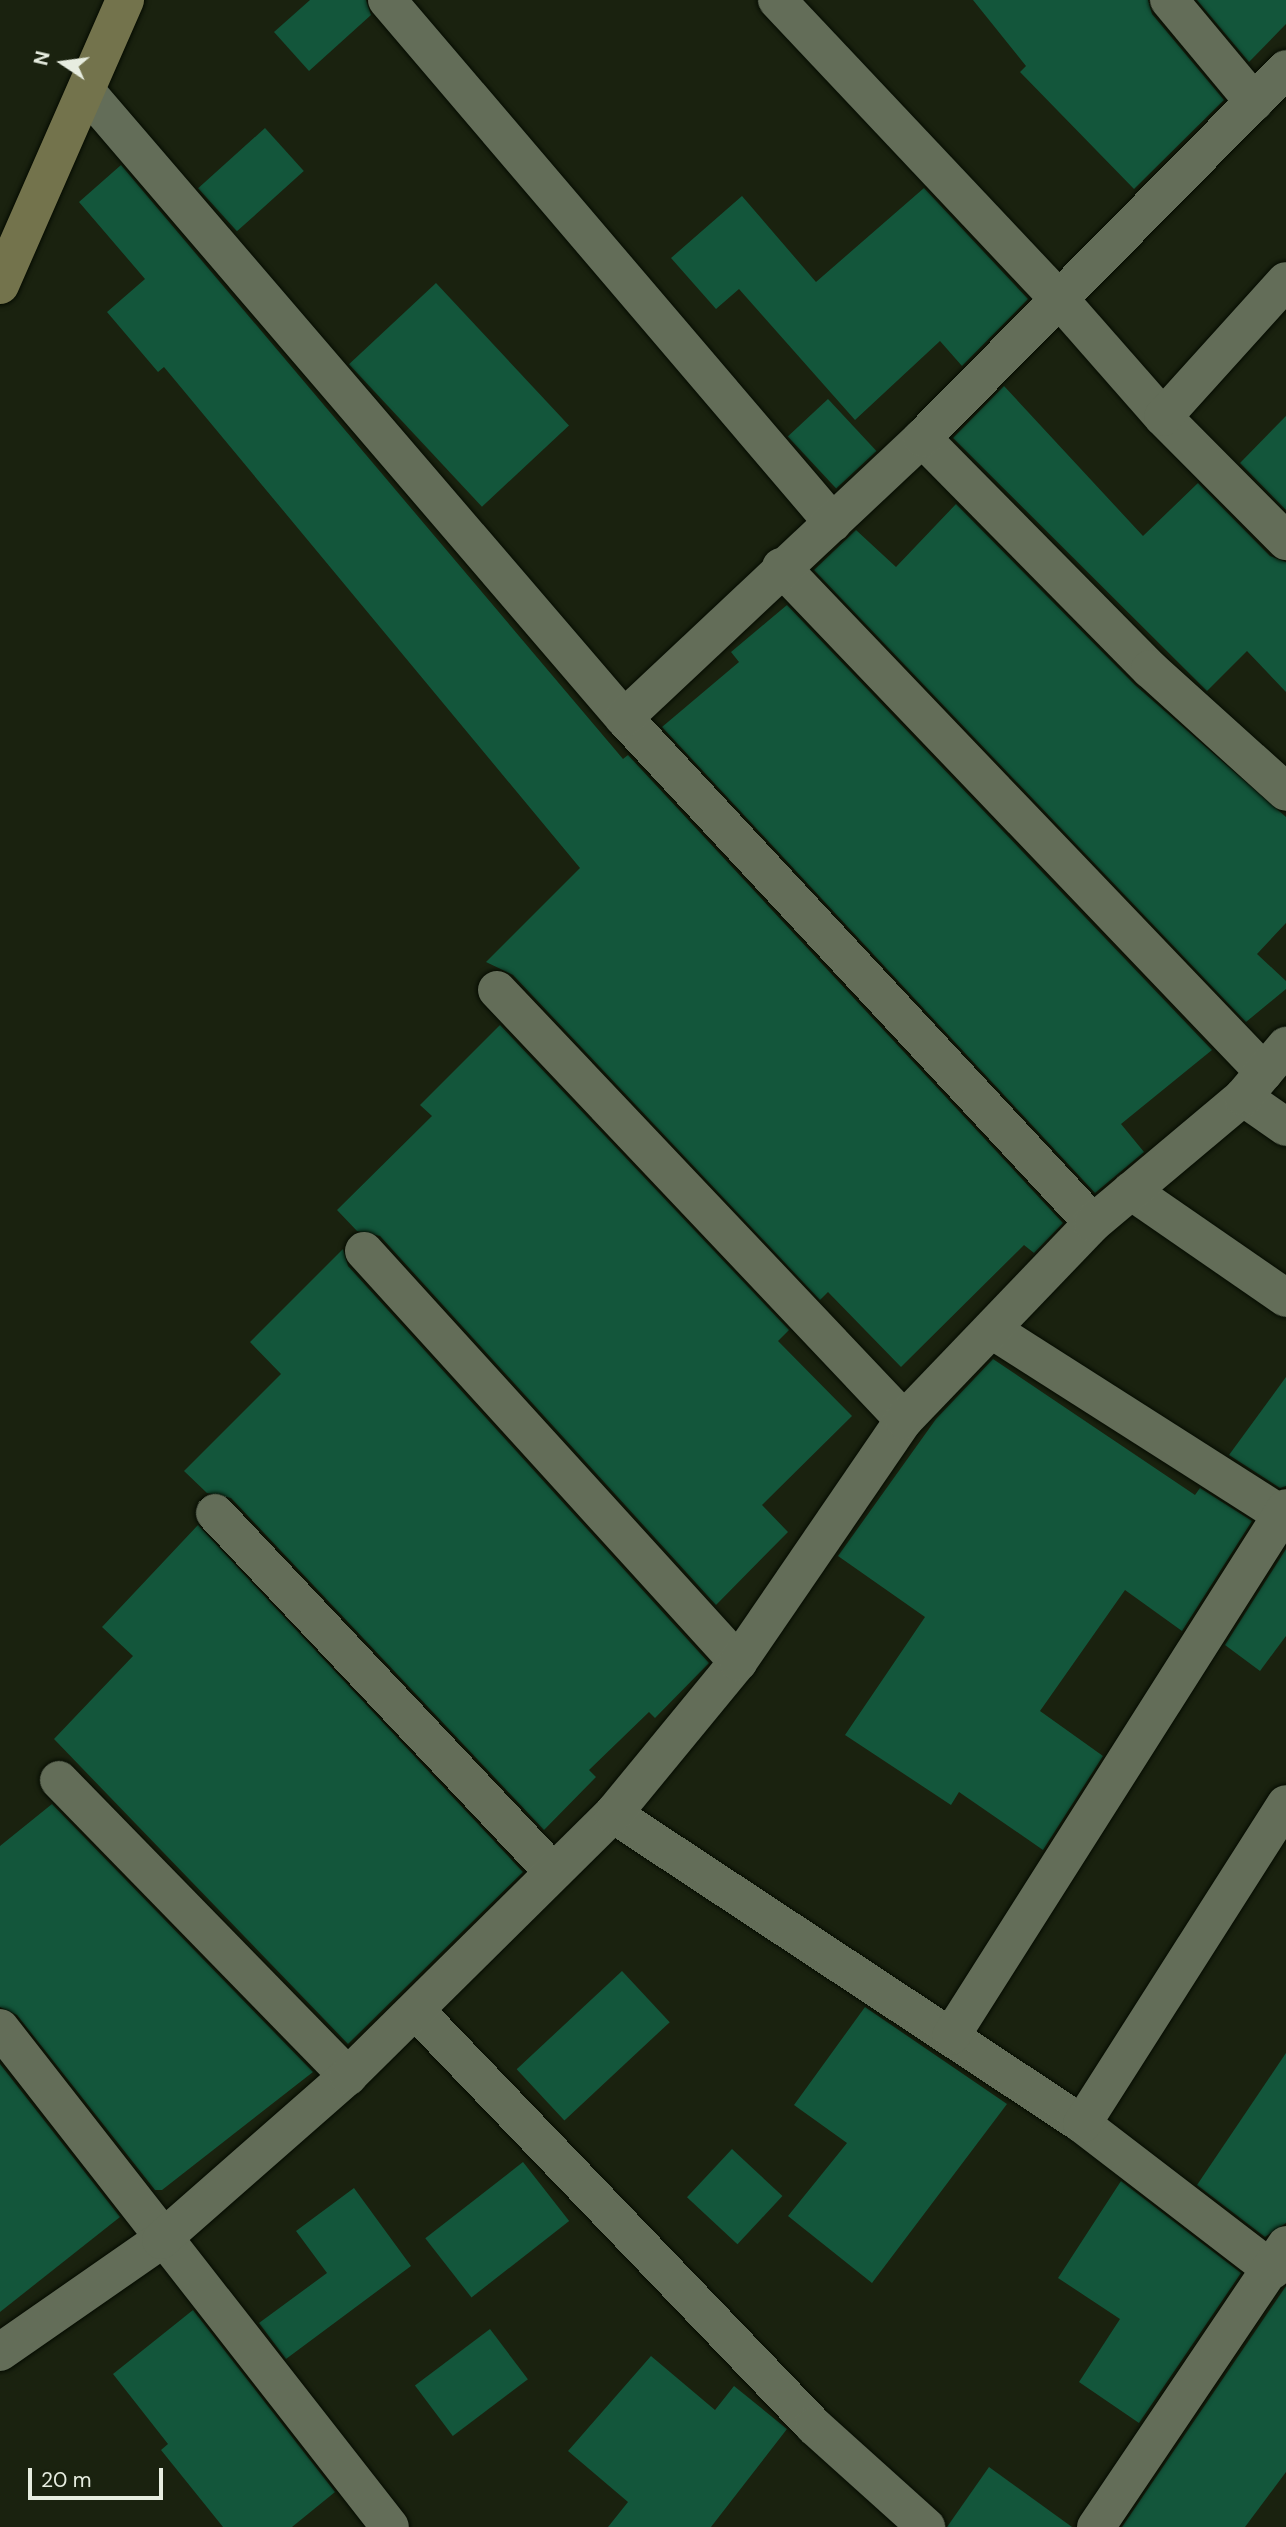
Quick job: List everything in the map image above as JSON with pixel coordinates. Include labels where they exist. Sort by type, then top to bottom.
[{"type":"street","points":[[0,285],[125,0]]},
{"type":"street","points":[[387,0],[833,523]]},
{"type":"street","points":[[777,0],[1061,301],[1163,417],[1286,541]]},
{"type":"street","points":[[1169,0],[1254,102]]},
{"type":"street","points":[[624,718],[781,567],[833,523],[922,438],[1061,301],[1286,69]]},
{"type":"street","points":[[86,91],[624,718],[1093,1223]]},
{"type":"street","points":[[1163,417],[1286,281]]},
{"type":"street","points":[[922,438],[1150,669],[1286,792]]},
{"type":"street","points":[[781,567],[1265,1072],[1286,1126]]},
{"type":"street","points":[[497,990],[904,1420]]},
{"type":"street","points":[[0,2352],[161,2240],[348,2076],[613,1814],[737,1662],[904,1420],[1093,1223],[1265,1072]]},
{"type":"street","points":[[1131,1191],[1286,1298]]},
{"type":"street","points":[[364,1251],[737,1662]]},
{"type":"street","points":[[951,2036],[1284,1513],[992,1330]]},
{"type":"street","points":[[215,1513],[553,1872]]},
{"type":"street","points":[[59,1780],[348,2076]]},
{"type":"street","points":[[1082,2124],[1286,1804]]},
{"type":"street","points":[[613,1814],[951,2036],[1279,2258],[1096,2527]]},
{"type":"street","points":[[416,2011],[814,2426],[926,2527]]},
{"type":"street","points":[[0,2028],[161,2240],[390,2527]]},
{"type":"building","points":[[310,0],[366,0],[371,15],[309,71],[274,32]]},
{"type":"building","points":[[973,0],[1148,0],[1152,14],[1224,100],[1134,189],[1020,72],[1026,66]]},
{"type":"building","points":[[1197,0],[1286,0],[1286,24],[1249,62]]},
{"type":"building","points":[[265,128],[304,171],[237,231],[198,188]]},
{"type":"building","points":[[121,165],[623,759],[628,755],[1063,1223],[1034,1253],[1024,1245],[901,1367],[828,1292],[820,1300],[513,975],[486,962],[580,868],[164,367],[158,372],[107,312],[145,279],[79,202]]},
{"type":"building","points":[[924,188],[1028,299],[962,366],[940,341],[855,420],[739,289],[716,309],[671,258],[742,196],[816,282]]},
{"type":"building","points":[[436,283],[569,426],[482,507],[349,364]]},
{"type":"building","points":[[1004,386],[1143,536],[1198,483],[1270,556],[1286,562],[1286,692],[1247,651],[1207,691],[953,438]]},
{"type":"building","points":[[828,399],[876,451],[836,488],[788,437]]},
{"type":"building","points":[[1286,416],[1286,510],[1240,463]]},
{"type":"building","points":[[956,504],[1135,685],[1286,817],[1286,923],[1257,954],[1286,981],[1286,989],[1246,1022],[814,570],[856,530],[896,567]]},
{"type":"building","points":[[787,605],[1212,1050],[1121,1124],[1144,1152],[1095,1193],[662,727],[739,662],[731,652]]},
{"type":"building","points":[[500,1025],[789,1330],[778,1341],[852,1416],[762,1505],[788,1532],[716,1605],[380,1236],[357,1231],[337,1210],[432,1116],[420,1105]]},
{"type":"building","points":[[343,1249],[348,1266],[709,1663],[655,1718],[649,1712],[589,1770],[596,1777],[544,1830],[231,1498],[207,1493],[184,1471],[281,1374],[250,1342]]},
{"type":"building","points":[[993,1359],[1195,1495],[1200,1488],[1252,1521],[1182,1631],[1125,1590],[1040,1711],[1103,1756],[1043,1850],[959,1792],[951,1805],[845,1735],[925,1617],[838,1556],[936,1419]]},
{"type":"building","points":[[1286,1377],[1286,1486],[1280,1488],[1229,1455]]},
{"type":"building","points":[[198,1525],[523,1872],[348,2044],[54,1739],[133,1656],[102,1627]]},
{"type":"building","points":[[1286,1549],[1286,1636],[1260,1671],[1225,1645]]},
{"type":"building","points":[[52,1804],[313,2072],[162,2190],[155,2190],[17,2015],[0,2007],[0,1846]]},
{"type":"building","points":[[622,1971],[670,2022],[564,2120],[517,2069]]},
{"type":"building","points":[[865,2007],[1007,2104],[872,2283],[788,2216],[847,2143],[794,2105]]},
{"type":"building","points":[[1286,2053],[1286,2223],[1265,2237],[1197,2185]]},
{"type":"building","points":[[0,2064],[120,2217],[0,2312]]},
{"type":"building","points":[[732,2149],[782,2196],[737,2244],[687,2197]]},
{"type":"building","points":[[523,2162],[569,2221],[471,2297],[425,2238]]},
{"type":"building","points":[[1121,2181],[1241,2273],[1139,2423],[1079,2382],[1120,2319],[1058,2278]]},
{"type":"building","points":[[354,2188],[411,2266],[286,2359],[259,2323],[327,2273],[296,2231]]},
{"type":"building","points":[[1286,2286],[1286,2472],[1245,2527],[1122,2527]]},
{"type":"building","points":[[193,2310],[335,2492],[292,2527],[223,2527],[161,2450],[168,2444],[113,2374]]},
{"type":"building","points":[[490,2329],[528,2379],[453,2436],[415,2386]]},
{"type":"building","points":[[651,2356],[715,2410],[734,2386],[787,2429],[711,2527],[608,2527],[628,2502],[568,2451]]},
{"type":"building","points":[[989,2467],[1072,2527],[947,2527]]}]
